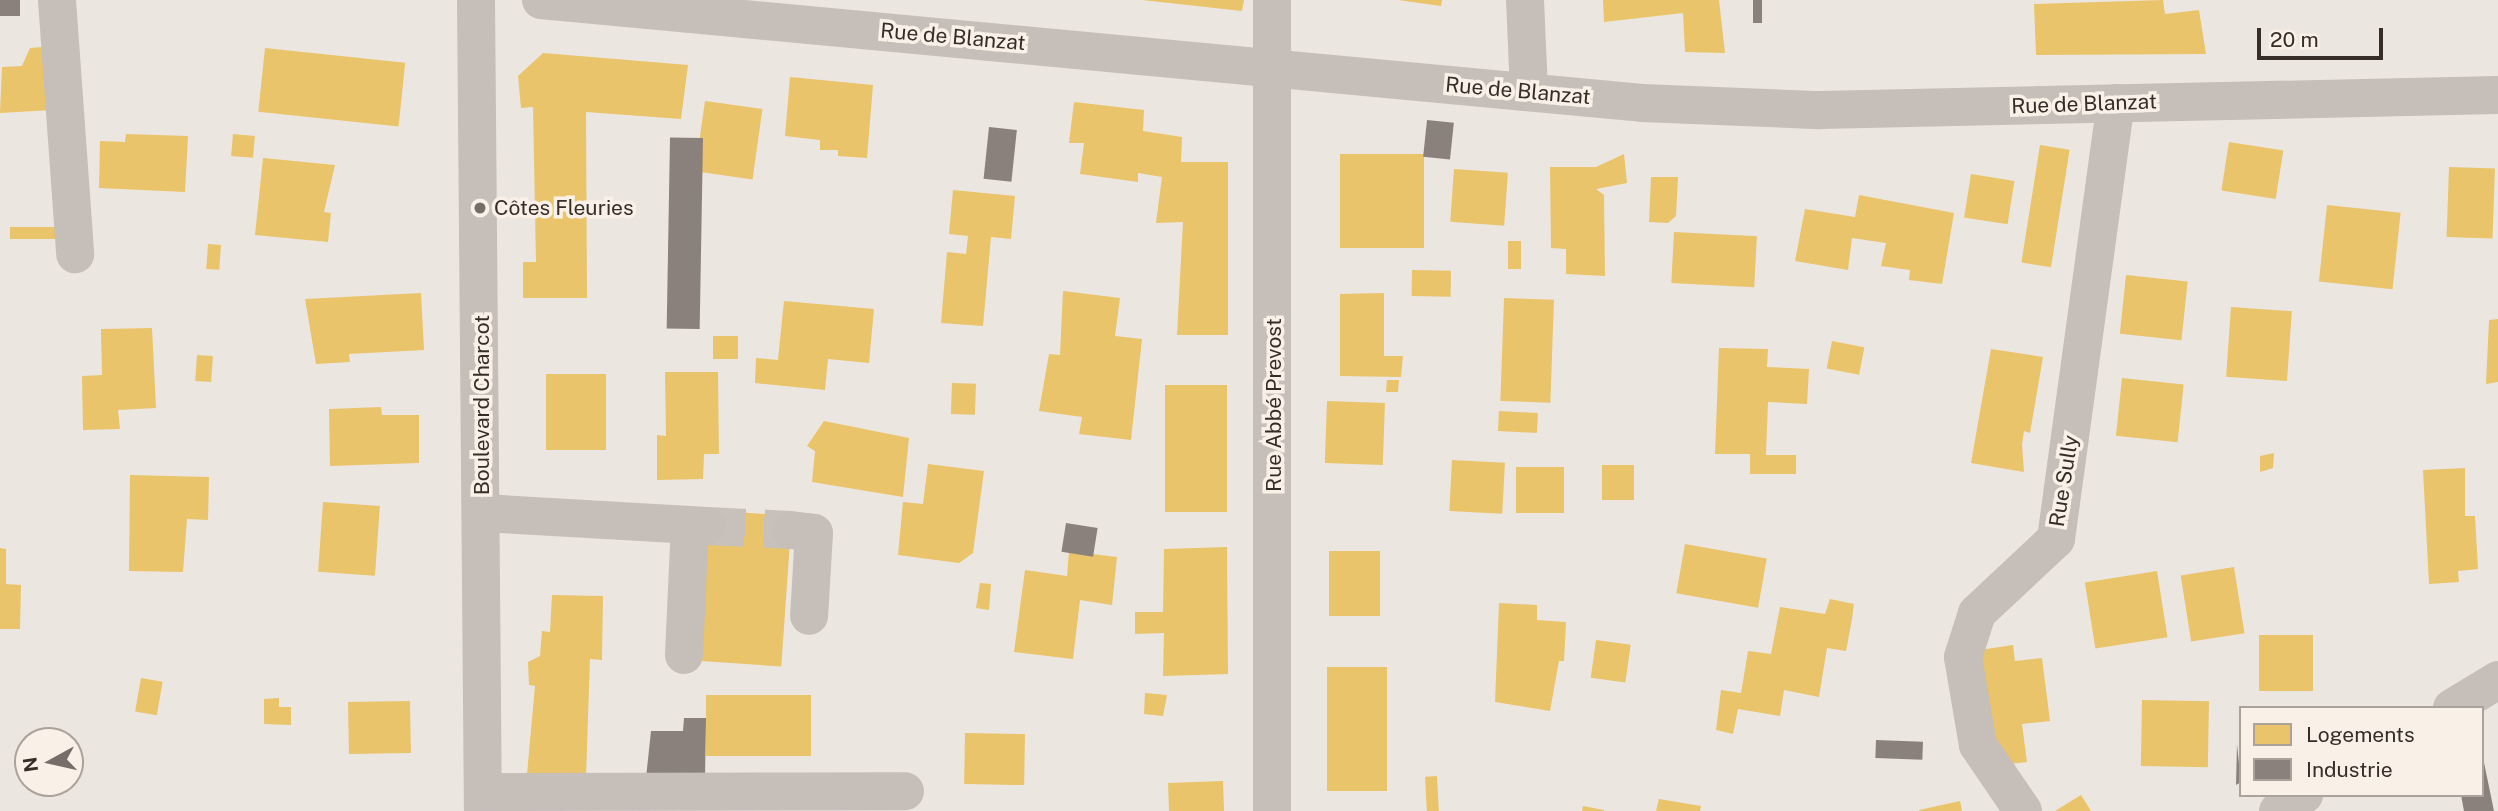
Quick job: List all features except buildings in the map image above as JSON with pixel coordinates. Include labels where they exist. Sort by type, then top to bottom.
[{"type":"street","points":[[57,0],[75,254]]},
{"type":"street","name":"Boulevard Charcot","points":[[476,0],[483,513],[483,801]]},
{"type":"street","name":"Rue de Blanzat","points":[[541,0],[1529,92],[1820,110],[2498,95]]},
{"type":"street","name":"Rue Abbé Prevost","points":[[1272,0],[1272,811]]},
{"type":"street","points":[[1525,0],[1529,92]]},
{"type":"street","name":"Rue Sully","points":[[2023,811],[1978,746],[1963,657],[1978,613],[2056,539],[2116,103]]},
{"type":"street","points":[[483,513],[698,525],[684,655]]},
{"type":"street","points":[[791,530],[814,533],[809,616]]},
{"type":"street","points":[[2455,706],[2498,680]]},
{"type":"street","points":[[483,801],[905,791]]},
{"type":"street","points":[[2278,811],[2301,797]]},
{"type":"tunnel","points":[[707,526],[791,530]]},
{"type":"place","name":"Côtes Fleuries","points":[[480,208]]}]
